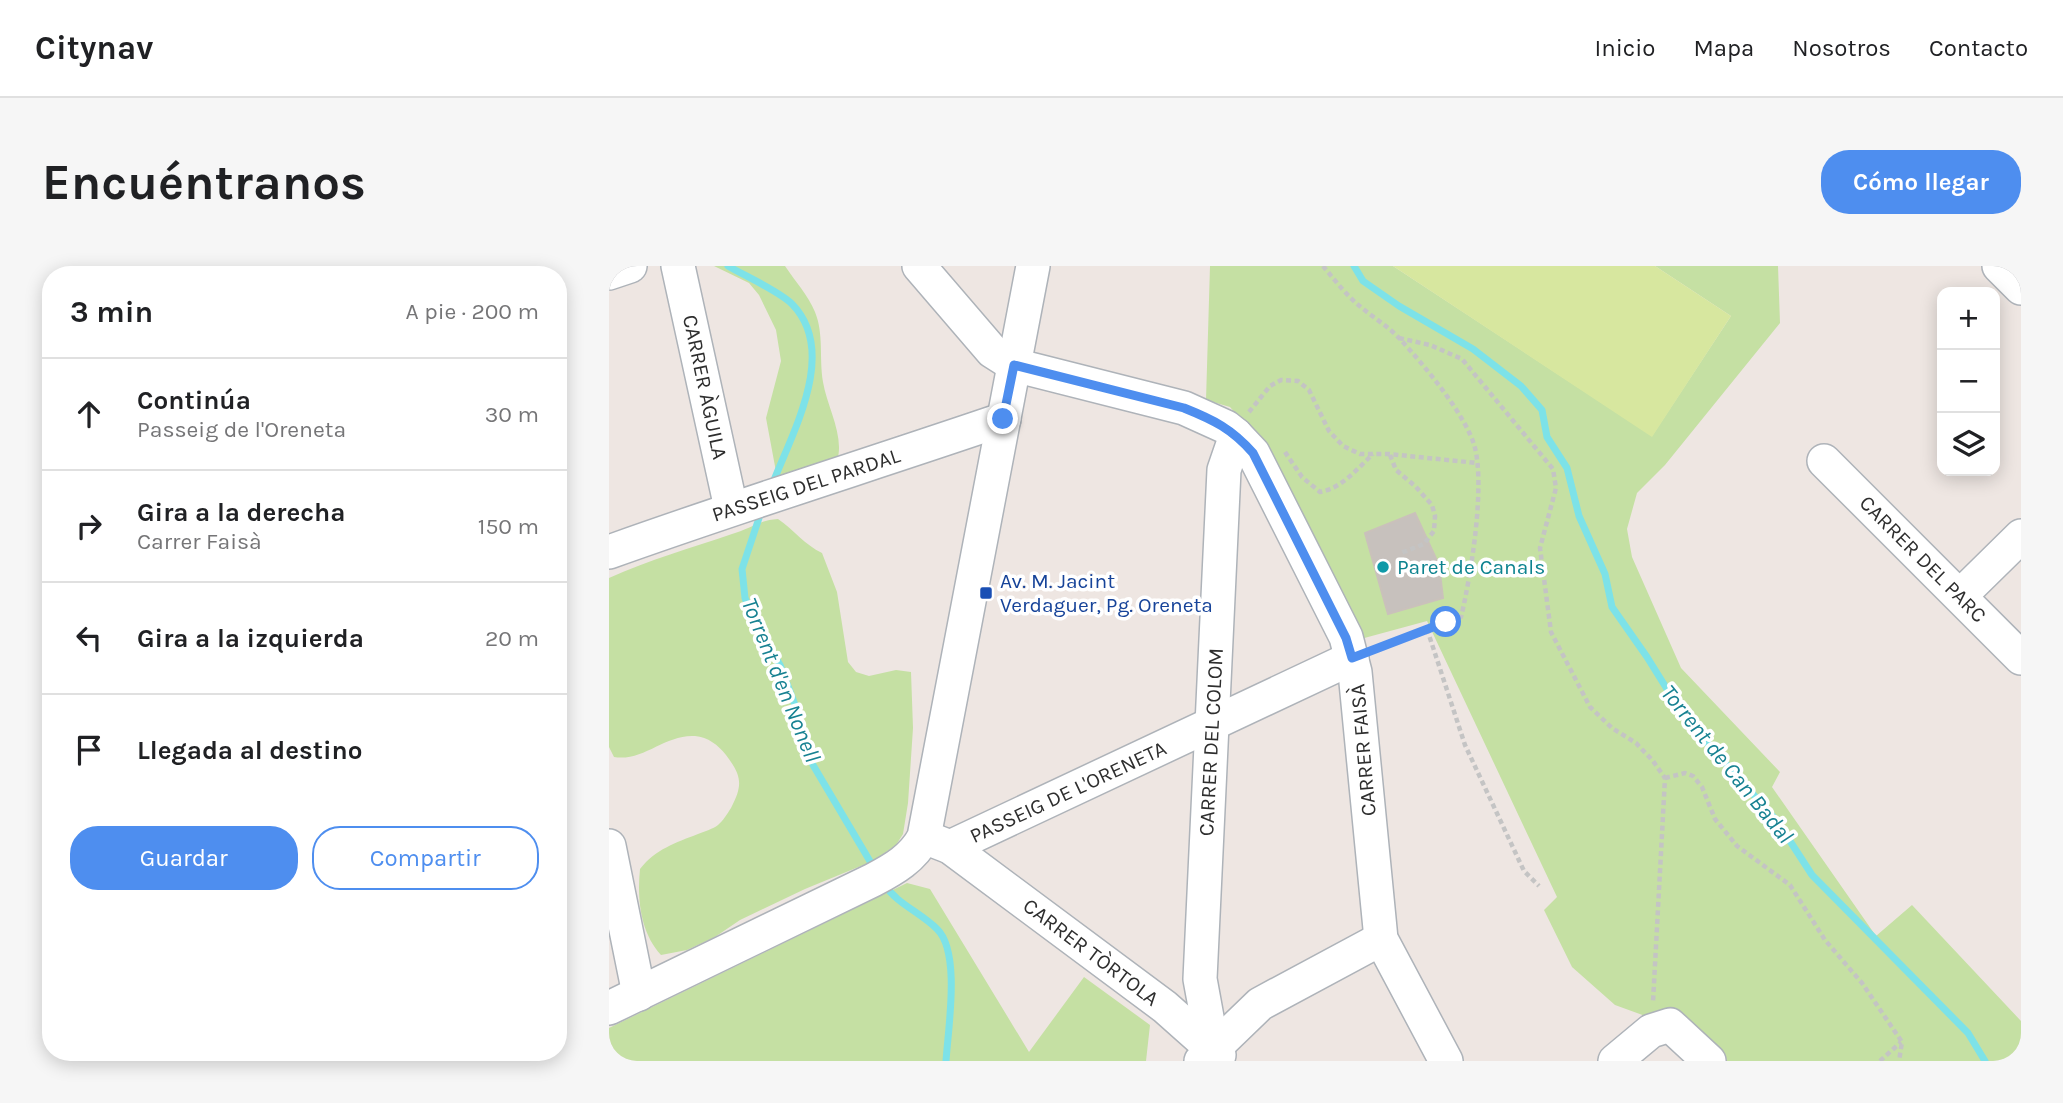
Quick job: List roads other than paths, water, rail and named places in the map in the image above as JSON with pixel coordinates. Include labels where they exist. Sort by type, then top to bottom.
[{"type":"street","points":[[609,273],[629,266]]},
{"type":"street","name":"CARRER ÀGUILA","points":[[678,266],[731,508]]},
{"type":"street","points":[[919,266],[992,351],[1014,365]]},
{"type":"street","points":[[937,842],[1003,419],[1033,266]]},
{"type":"street","points":[[1999,266],[2021,288]]},
{"type":"street","name":"CARRER FAISÀ","points":[[1014,365],[1184,408],[1245,428],[1253,453],[1346,638],[1352,658],[1381,939],[1446,1061]]},
{"type":"street","name":"PASSEIG DEL PARDAL","points":[[609,552],[731,508],[845,474],[1003,419]]},
{"type":"street","name":"CARRER DEL COLOM","points":[[1214,1057],[1200,979],[1224,470],[1245,428]]},
{"type":"street","name":"CARRER DEL PARC","points":[[1825,461],[2021,657]]},
{"type":"street","points":[[1960,596],[2021,536]]},
{"type":"street","name":"PASSEIG DE L'ORENETA","points":[[609,1008],[881,875],[916,851],[1212,724],[1352,658]]},
{"type":"street","name":"CARRER TÒRTOLA","points":[[937,842],[1165,1007],[1214,1057]]},
{"type":"street","points":[[609,846],[639,994]]},
{"type":"street","points":[[1214,1057],[1260,1004],[1381,939]]},
{"type":"street","points":[[1615,1061],[1651,1031],[1670,1025],[1709,1061]]},
{"type":"waterway","name":"Torrent d'en Nonell","points":[[728,266],[771,289],[792,304],[805,323],[812,345],[812,369],[800,418],[772,485]]},
{"type":"waterway","name":"Torrent de Can Badal","points":[[1354,266],[1363,281],[1399,306],[1473,349],[1521,386],[1542,410],[1547,437],[1567,468],[1579,516],[1605,574],[1612,607],[1685,718],[1777,821],[1812,875],[1968,1033],[1985,1061]]},
{"type":"waterway","name":"Torrent d'en Nonell","points":[[761,512],[742,569],[745,598],[757,626],[780,665],[795,705],[801,736],[813,765],[874,868]]},
{"type":"waterway","name":"Torrent d'en Nonell","points":[[884,884],[895,897],[937,929],[944,940],[951,972],[946,1061]]},
{"type":"place","name":"Paret de Canals","points":[[1383,567]]},
{"type":"place","name":"Av. M. Jacint Verdaguer, Pg. Oreneta","points":[[986,593]]}]
